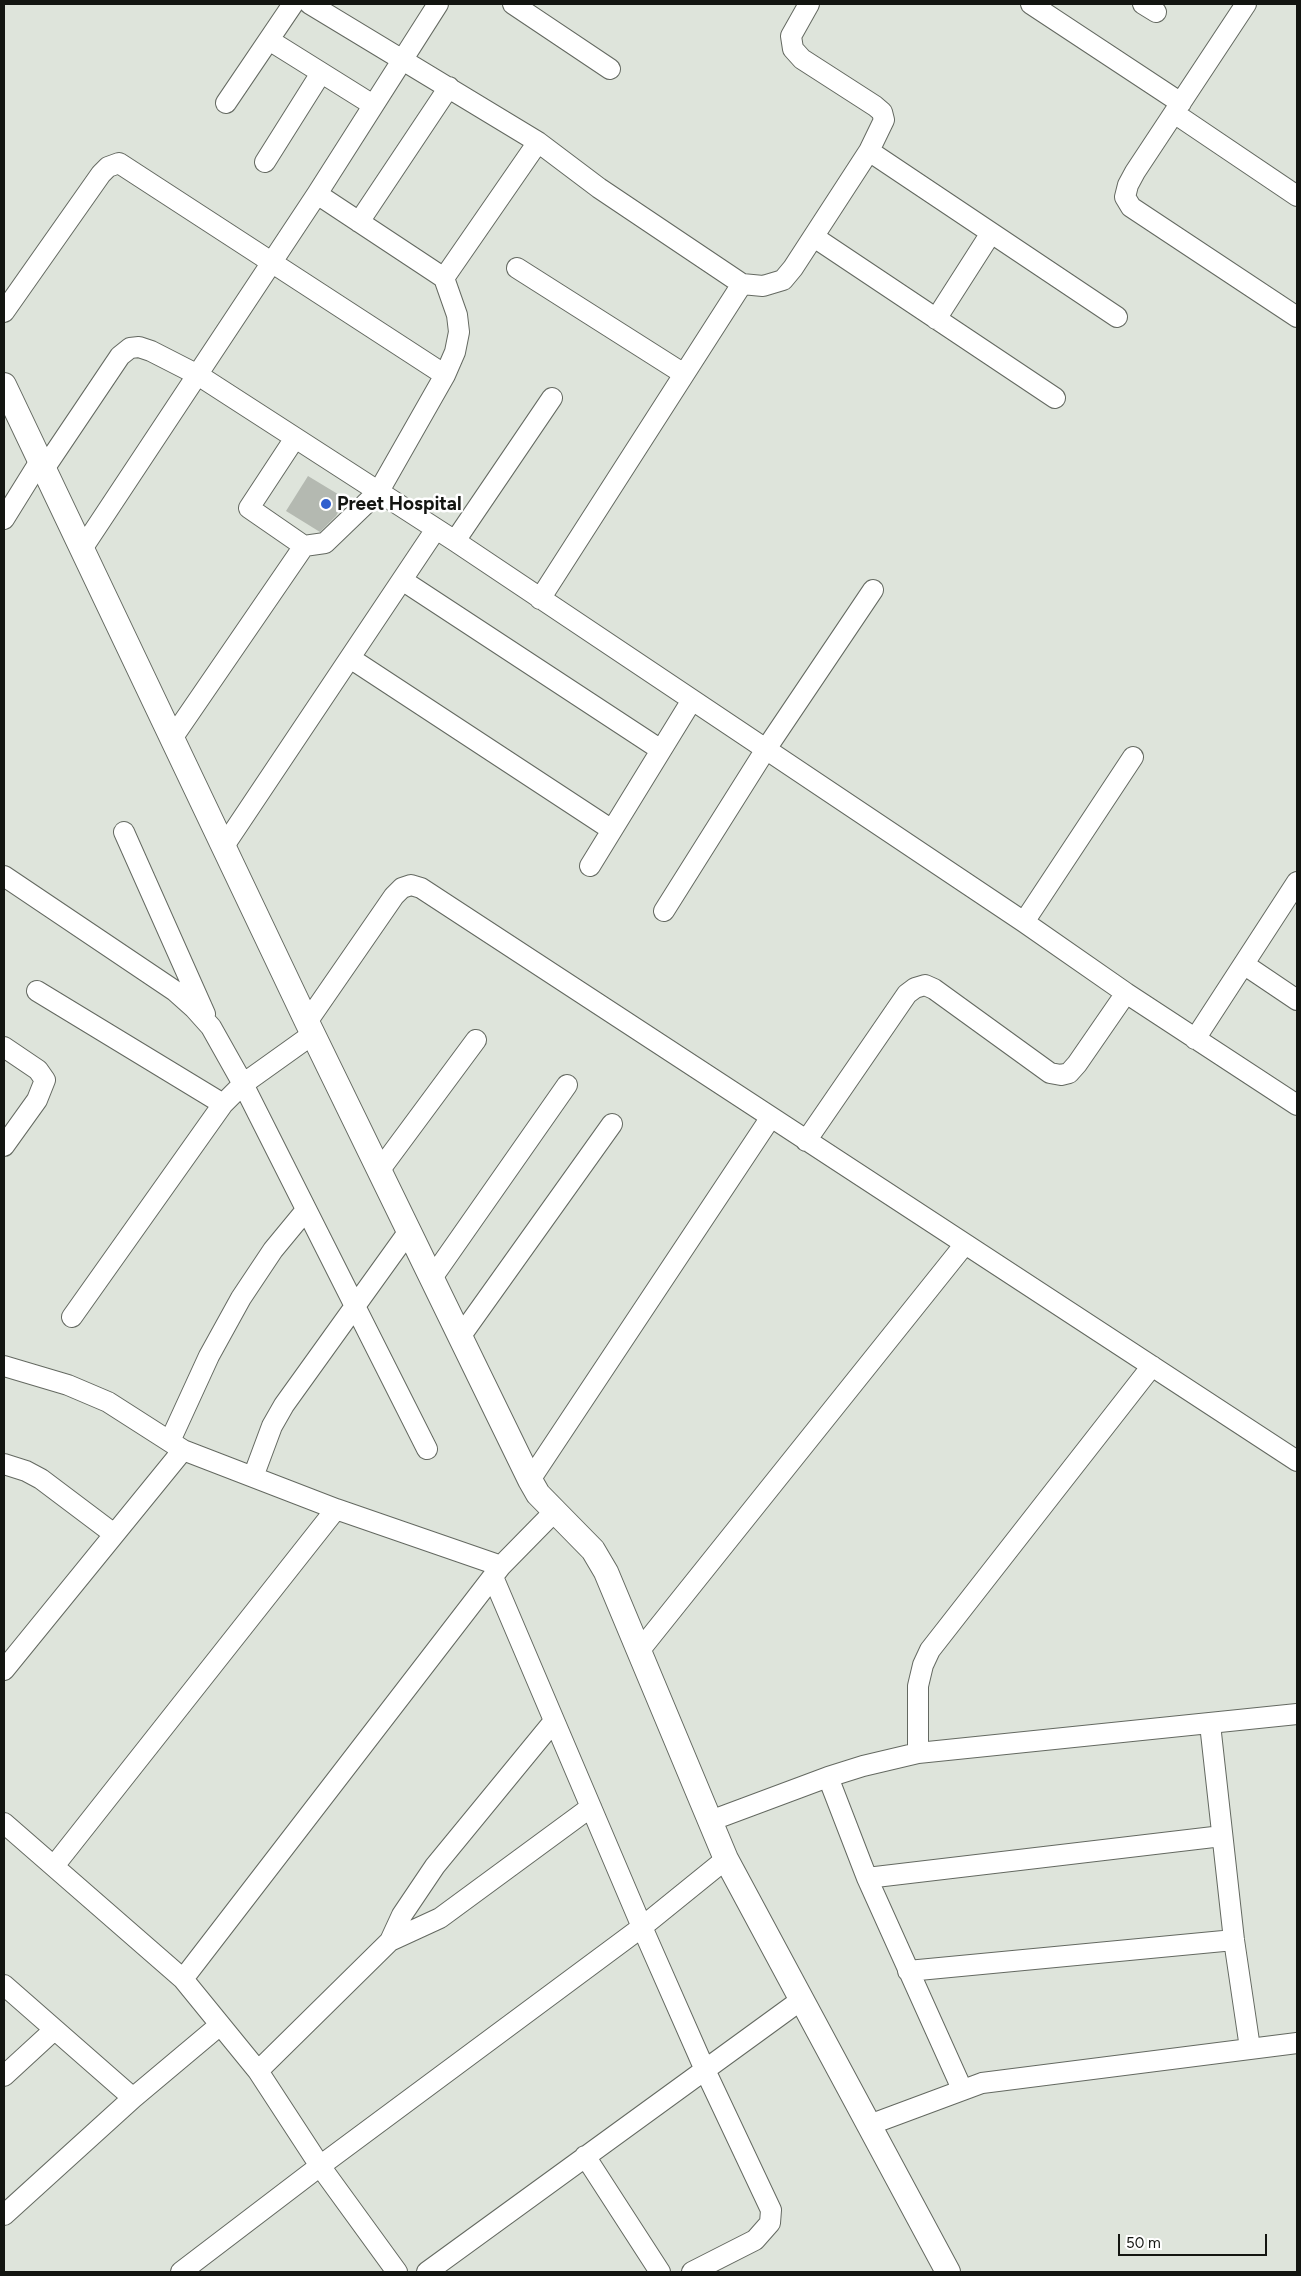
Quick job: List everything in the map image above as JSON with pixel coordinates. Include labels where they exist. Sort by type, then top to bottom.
[{"type":"street","points":[[226,103],[293,4]]},
{"type":"street","points":[[310,4],[538,142],[599,188],[742,284],[763,286],[783,280],[814,237],[869,151],[884,120],[882,112],[802,59],[793,49],[791,36],[808,4]]},
{"type":"street","points":[[82,549],[317,194],[438,4]]},
{"type":"street","points":[[513,4],[610,69]]},
{"type":"street","points":[[1031,4],[1178,108],[1297,196]]},
{"type":"street","points":[[1246,4],[1128,185],[1126,197],[1131,207],[1297,317]]},
{"type":"street","points":[[269,40],[372,105]]},
{"type":"street","points":[[265,162],[321,72]]},
{"type":"street","points":[[359,222],[449,88]]},
{"type":"street","points":[[444,278],[538,142]]},
{"type":"street","points":[[869,151],[1117,317]]},
{"type":"street","points":[[4,312],[101,174],[108,167],[118,163],[445,376]]},
{"type":"street","points":[[295,438],[248,508],[304,546],[325,543],[379,491],[445,376],[455,352],[459,332],[457,315],[444,278],[317,194]]},
{"type":"street","points":[[936,319],[991,233]]},
{"type":"street","points":[[814,237],[1055,398]]},
{"type":"street","points":[[517,268],[684,374]]},
{"type":"street","points":[[540,599],[742,284]]},
{"type":"street","points":[[4,520],[120,356],[130,348],[139,346],[151,351],[198,375],[455,541],[1024,922],[1126,993],[1297,1105]]},
{"type":"street","points":[[4,385],[310,1028],[530,1480],[538,1494],[593,1550],[606,1572],[726,1860],[948,2272]]},
{"type":"street","points":[[455,541],[552,398]]},
{"type":"street","points":[[224,846],[436,529]]},
{"type":"street","points":[[173,738],[304,546]]},
{"type":"street","points":[[402,580],[661,750]]},
{"type":"street","points":[[664,911],[766,749],[872,590]]},
{"type":"street","points":[[350,658],[612,830]]},
{"type":"street","points":[[590,866],[692,700]]},
{"type":"street","points":[[1024,922],[1133,757]]},
{"type":"street","points":[[124,832],[211,1027],[242,1084],[427,1449]]},
{"type":"street","points":[[4,876],[175,991],[211,1027]]},
{"type":"street","points":[[72,1317],[223,1104],[242,1084],[310,1028],[394,896],[402,888],[411,885],[421,888],[1297,1461]]},
{"type":"street","points":[[1195,1039],[1294,893]]},
{"type":"street","points":[[1245,965],[1297,1000]]},
{"type":"street","points":[[806,1140],[907,994],[915,988],[925,985],[934,989],[1050,1073],[1061,1076],[1069,1073],[1077,1064],[1126,993]]},
{"type":"street","points":[[37,991],[223,1104]]},
{"type":"street","points":[[380,1171],[476,1040]]},
{"type":"street","points":[[4,1046],[38,1070],[45,1080],[36,1100],[4,1146]]},
{"type":"street","points":[[432,1278],[567,1086]]},
{"type":"street","points":[[530,1480],[771,1117]]},
{"type":"street","points":[[460,1337],[612,1124]]},
{"type":"street","points":[[4,1670],[114,1534],[176,1446],[209,1356],[241,1298],[273,1250],[306,1210]]},
{"type":"street","points":[[253,1477],[272,1426],[284,1405],[409,1231]]},
{"type":"street","points":[[640,1650],[965,1244]]},
{"type":"street","points":[[4,1366],[90,1393],[126,1412],[176,1446],[497,1572],[554,1721],[642,1927],[705,2070],[772,2210],[770,2223],[755,2240],[692,2272]]},
{"type":"street","points":[[918,1753],[918,1686],[923,1665],[930,1650],[1152,1366]]},
{"type":"street","points":[[4,1464],[26,1471],[41,1479],[114,1534]]},
{"type":"street","points":[[54,1866],[336,1509]]},
{"type":"street","points":[[183,1979],[497,1572],[555,1511]]},
{"type":"street","points":[[710,1821],[828,1777],[863,1766],[918,1753],[1297,1714]]},
{"type":"street","points":[[390,1941],[402,1915],[435,1866],[554,1721]]},
{"type":"street","points":[[1210,1724],[1234,1940],[1250,2048]]},
{"type":"street","points":[[828,1777],[867,1878],[962,2088]]},
{"type":"street","points":[[258,2071],[390,1941],[440,1918],[591,1807]]},
{"type":"street","points":[[4,1822],[183,1979],[258,2071],[320,2166],[397,2272]]},
{"type":"street","points":[[867,1878],[1222,1836]]},
{"type":"street","points":[[181,2272],[320,2166],[642,1927],[726,1860]]},
{"type":"street","points":[[908,1971],[1234,1940]]},
{"type":"street","points":[[4,1986],[133,2098]]},
{"type":"street","points":[[427,2272],[801,2000]]},
{"type":"street","points":[[4,2216],[133,2098],[220,2025]]},
{"type":"street","points":[[4,2076],[54,2030]]},
{"type":"street","points":[[869,2125],[962,2088],[991,2081],[1297,2043]]},
{"type":"street","points":[[585,2156],[660,2272]]},
{"type":"building","points":[[308,476],[346,499],[336,516],[320,532],[286,511]]},
{"type":"place","name":"Preet Hospital","points":[[326,504]]}]
